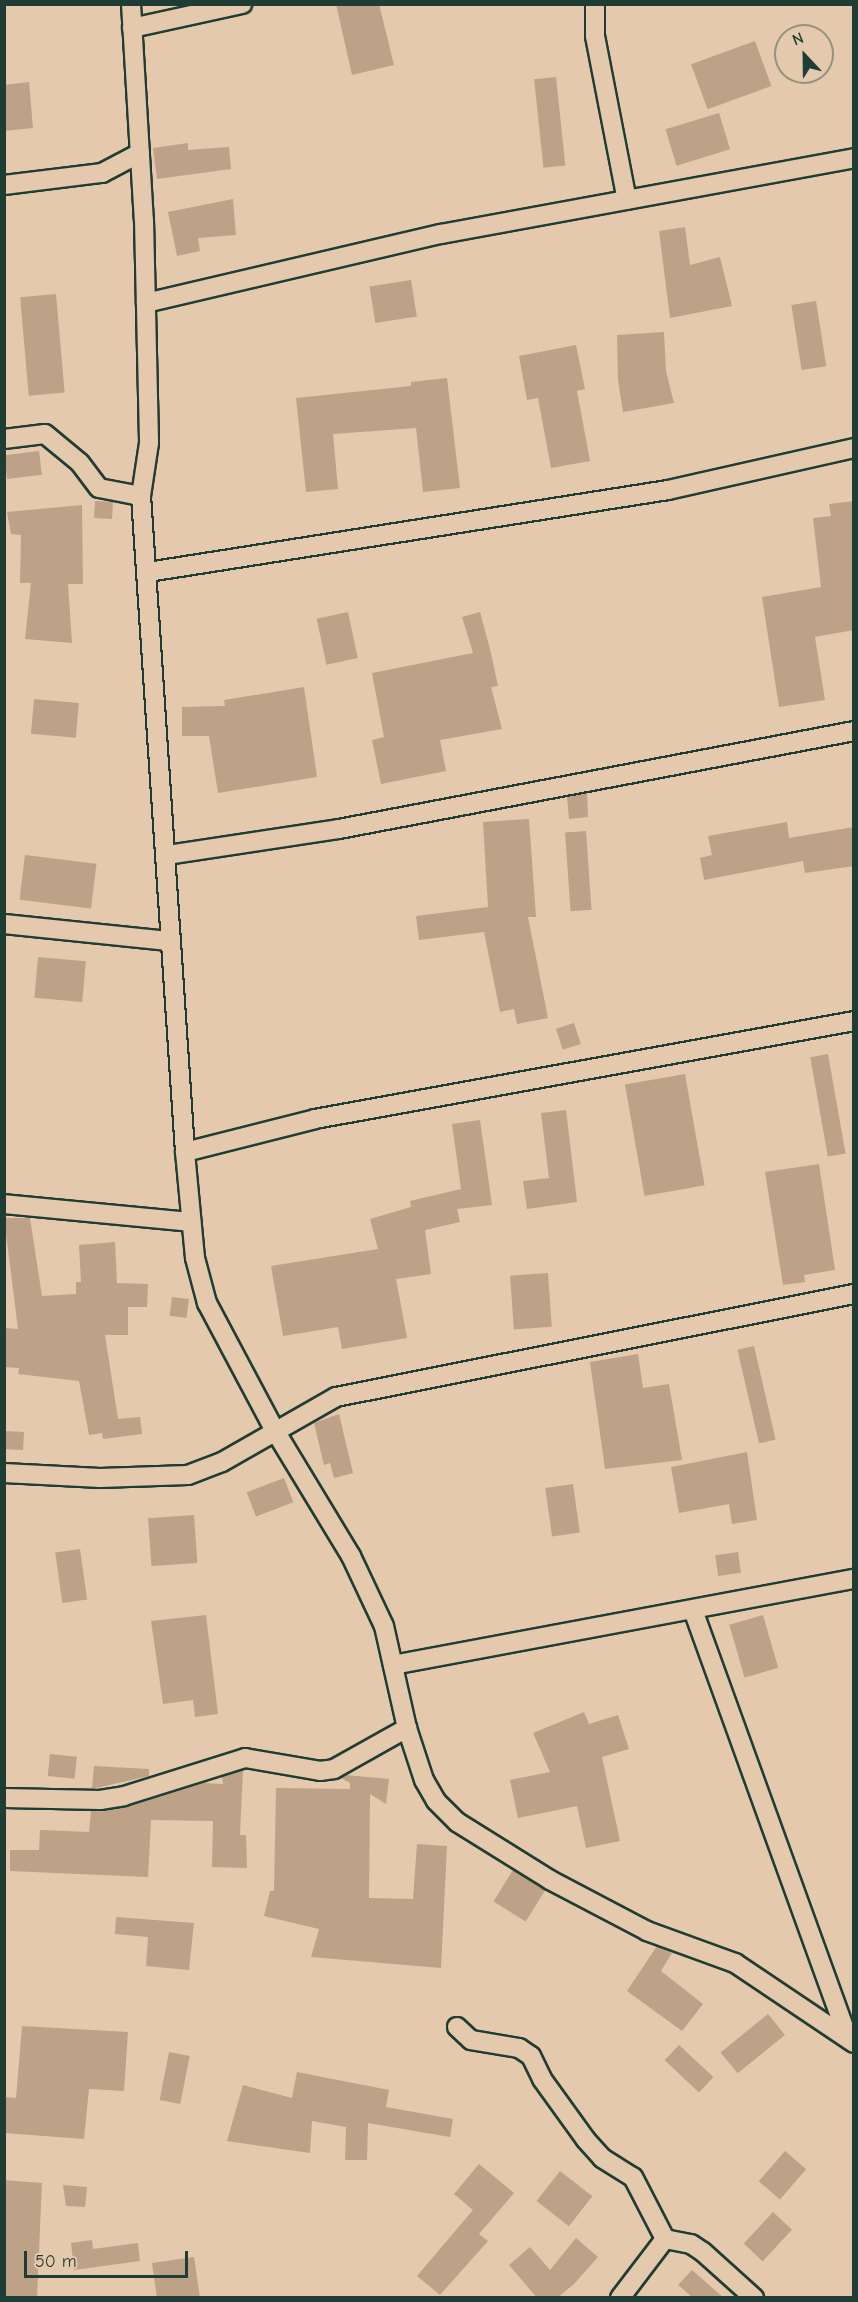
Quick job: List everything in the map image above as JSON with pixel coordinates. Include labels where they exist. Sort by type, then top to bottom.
[{"type":"street","points":[[131,4],[140,153],[149,443],[141,496],[148,572],[166,855],[169,941],[185,1152],[195,1258],[207,1303],[274,1429],[351,1556],[384,1626],[406,1728],[424,1780],[436,1801],[457,1822],[550,1880],[647,1931],[735,1963],[851,2040]]},
{"type":"street","points":[[132,28],[242,4]]},
{"type":"street","points":[[595,4],[595,36],[627,200]]},
{"type":"street","points":[[4,185],[102,173],[140,153]]},
{"type":"street","points":[[146,303],[441,234],[854,158]]},
{"type":"street","points":[[4,440],[45,434],[80,463],[99,488],[141,496]]},
{"type":"street","points":[[148,572],[668,490],[854,448]]},
{"type":"street","points":[[166,855],[339,829],[854,731]]},
{"type":"street","points":[[4,924],[169,941]]},
{"type":"street","points":[[185,1152],[315,1119],[854,1021]]},
{"type":"street","points":[[4,1204],[191,1222]]},
{"type":"street","points":[[4,1473],[100,1478],[188,1475],[222,1462],[274,1429],[336,1397],[854,1294]]},
{"type":"street","points":[[393,1665],[854,1580]]},
{"type":"street","points":[[693,1610],[851,2040]]},
{"type":"street","points":[[4,1798],[112,1798],[179,1781],[245,1758],[320,1771],[334,1769],[406,1728]]},
{"type":"street","points":[[457,2027],[471,2040],[519,2048],[531,2056],[542,2079],[586,2140],[602,2158],[633,2177],[665,2239]]},
{"type":"street","points":[[620,2298],[665,2239]]},
{"type":"street","points":[[665,2239],[691,2244],[754,2298]]},
{"type":"building","points":[[336,4],[379,4],[394,65],[352,75]]},
{"type":"building","points":[[755,41],[771,86],[708,109],[691,64]]},
{"type":"building","points":[[556,77],[565,166],[543,168],[534,79]]},
{"type":"building","points":[[29,82],[33,128],[4,131],[4,85]]},
{"type":"building","points":[[719,113],[730,149],[677,166],[665,129]]},
{"type":"building","points":[[188,143],[188,150],[229,147],[231,169],[157,179],[153,148]]},
{"type":"building","points":[[233,199],[236,235],[198,238],[200,251],[177,256],[168,212]]},
{"type":"building","points":[[685,227],[690,265],[720,257],[732,306],[670,318],[659,231]]},
{"type":"building","points":[[411,280],[417,317],[375,323],[370,287]]},
{"type":"building","points":[[56,294],[65,393],[29,396],[20,297]]},
{"type":"building","points":[[816,301],[826,366],[802,370],[791,305]]},
{"type":"building","points":[[664,332],[666,371],[674,403],[623,412],[618,380],[617,335]]},
{"type":"building","points":[[576,345],[585,389],[577,391],[590,461],[551,468],[538,398],[527,400],[519,356]]},
{"type":"building","points":[[447,378],[460,488],[423,492],[416,428],[333,434],[338,489],[306,492],[296,398],[411,386],[411,382]]},
{"type":"building","points":[[39,451],[42,475],[7,479],[4,455]]},
{"type":"building","points":[[95,501],[113,502],[112,519],[94,518]]},
{"type":"building","points":[[854,501],[854,630],[815,637],[825,700],[779,707],[762,597],[821,587],[813,518],[831,516],[829,504]]},
{"type":"building","points":[[82,505],[83,584],[68,584],[72,643],[25,639],[31,583],[20,583],[21,535],[11,534],[7,512]]},
{"type":"building","points":[[348,612],[358,658],[326,665],[317,619]]},
{"type":"building","points":[[480,612],[498,686],[491,687],[502,729],[440,740],[446,771],[381,784],[372,740],[384,737],[372,673],[473,653],[462,617]]},
{"type":"building","points":[[304,687],[317,777],[218,793],[209,736],[182,736],[182,707],[225,706],[224,700]]},
{"type":"building","points":[[34,699],[79,703],[76,738],[31,734]]},
{"type":"building","points":[[587,793],[588,817],[569,819],[567,797]]},
{"type":"building","points":[[529,819],[536,917],[528,917],[548,1018],[517,1024],[514,1009],[500,1012],[484,932],[419,940],[416,916],[488,907],[483,822]]},
{"type":"building","points":[[787,822],[789,838],[854,827],[854,866],[805,873],[803,861],[704,880],[700,858],[712,855],[708,836]]},
{"type":"building","points":[[586,831],[592,910],[571,911],[565,832]]},
{"type":"building","points":[[25,855],[96,864],[91,908],[20,900]]},
{"type":"building","points":[[38,957],[86,961],[82,1002],[34,998]]},
{"type":"building","points":[[574,1023],[581,1044],[563,1050],[556,1029]]},
{"type":"building","points":[[828,1054],[846,1153],[828,1157],[810,1057]]},
{"type":"building","points":[[685,1074],[705,1185],[645,1196],[625,1085]]},
{"type":"building","points":[[566,1110],[577,1202],[527,1209],[523,1181],[549,1178],[541,1113]]},
{"type":"building","points":[[480,1120],[492,1205],[457,1209],[460,1222],[425,1230],[431,1274],[396,1279],[407,1338],[342,1349],[338,1327],[283,1336],[271,1266],[378,1249],[370,1219],[411,1207],[410,1201],[461,1189],[452,1124]]},
{"type":"building","points":[[819,1164],[835,1270],[804,1275],[805,1282],[783,1285],[765,1172]]},
{"type":"building","points":[[4,1218],[30,1218],[42,1296],[76,1294],[76,1282],[81,1282],[79,1245],[115,1242],[117,1283],[148,1284],[147,1307],[128,1307],[128,1335],[105,1335],[118,1419],[140,1417],[142,1434],[103,1439],[102,1433],[89,1435],[79,1381],[18,1374],[19,1368],[4,1367],[4,1328],[18,1329]]},
{"type":"building","points":[[548,1273],[552,1327],[514,1330],[510,1276]]},
{"type":"building","points":[[172,1297],[189,1299],[187,1318],[170,1316]]},
{"type":"building","points":[[754,1346],[776,1440],[759,1443],[737,1350]]},
{"type":"building","points":[[638,1354],[643,1388],[669,1384],[682,1460],[605,1469],[590,1362]]},
{"type":"building","points":[[339,1414],[353,1473],[334,1478],[330,1463],[324,1465],[314,1423]]},
{"type":"building","points":[[4,1431],[24,1432],[23,1450],[4,1449]]},
{"type":"building","points":[[747,1452],[757,1520],[732,1524],[729,1504],[679,1513],[671,1467]]},
{"type":"building","points":[[284,1478],[293,1502],[256,1517],[247,1492]]},
{"type":"building","points":[[573,1484],[580,1533],[552,1536],[545,1488]]},
{"type":"building","points":[[194,1515],[197,1563],[151,1566],[148,1518]]},
{"type":"building","points":[[80,1549],[87,1600],[62,1603],[55,1552]]},
{"type":"building","points":[[738,1552],[741,1573],[718,1576],[715,1555]]},
{"type":"building","points":[[206,1615],[218,1714],[195,1717],[193,1700],[163,1704],[151,1621]]},
{"type":"building","points":[[763,1615],[778,1668],[745,1678],[729,1625]]},
{"type":"building","points":[[584,1712],[589,1724],[618,1715],[629,1749],[602,1757],[620,1841],[586,1848],[577,1806],[518,1818],[510,1780],[550,1772],[533,1733]]},
{"type":"building","points":[[50,1754],[77,1757],[75,1779],[48,1776]]},
{"type":"building","points":[[94,1766],[149,1769],[149,1776],[92,1789]]},
{"type":"building","points":[[243,1770],[240,1835],[246,1835],[247,1868],[212,1867],[213,1821],[151,1820],[148,1877],[10,1871],[10,1850],[39,1850],[40,1830],[89,1832],[91,1811],[127,1807],[204,1783],[223,1784],[222,1777]]},
{"type":"building","points":[[346,1775],[389,1779],[386,1804],[370,1794],[369,1898],[413,1899],[417,1844],[447,1846],[441,1968],[311,1957],[319,1929],[264,1916],[270,1891],[274,1891],[276,1788],[350,1789],[350,1783],[341,1778]]},
{"type":"building","points":[[513,1870],[545,1890],[526,1922],[493,1901]]},
{"type":"building","points":[[116,1917],[194,1923],[189,1970],[146,1966],[148,1937],[115,1934]]},
{"type":"building","points":[[657,1946],[672,1953],[661,1971],[703,2004],[682,2031],[627,1991]]},
{"type":"building","points":[[768,2014],[785,2035],[738,2073],[721,2052]]},
{"type":"building","points":[[22,2026],[128,2032],[124,2091],[89,2089],[84,2139],[4,2133],[4,2097],[16,2098]]},
{"type":"building","points":[[679,2045],[713,2077],[699,2092],[665,2060]]},
{"type":"building","points":[[169,2052],[190,2056],[180,2104],[160,2100]]},
{"type":"building","points":[[297,2072],[389,2090],[386,2107],[453,2119],[450,2137],[368,2123],[367,2160],[345,2160],[346,2127],[312,2121],[310,2153],[227,2141],[243,2085],[292,2098]]},
{"type":"building","points":[[785,2151],[806,2169],[780,2200],[759,2181]]},
{"type":"building","points":[[479,2164],[514,2193],[479,2234],[488,2241],[440,2295],[417,2276],[473,2210],[454,2194]]},
{"type":"building","points":[[560,2171],[592,2196],[569,2226],[537,2201]]},
{"type":"building","points":[[4,2180],[42,2183],[37,2298],[4,2298]]},
{"type":"building","points":[[63,2185],[87,2187],[85,2207],[66,2206]]},
{"type":"building","points":[[773,2212],[792,2230],[763,2261],[744,2243]]},
{"type":"building","points":[[576,2238],[598,2257],[574,2284],[557,2298],[537,2298],[509,2265],[530,2247],[550,2270]]},
{"type":"building","points":[[92,2240],[93,2249],[138,2243],[140,2261],[74,2270],[71,2243]]},
{"type":"building","points":[[194,2257],[200,2298],[157,2298],[152,2263]]},
{"type":"building","points":[[692,2270],[724,2298],[693,2298],[678,2285]]}]
